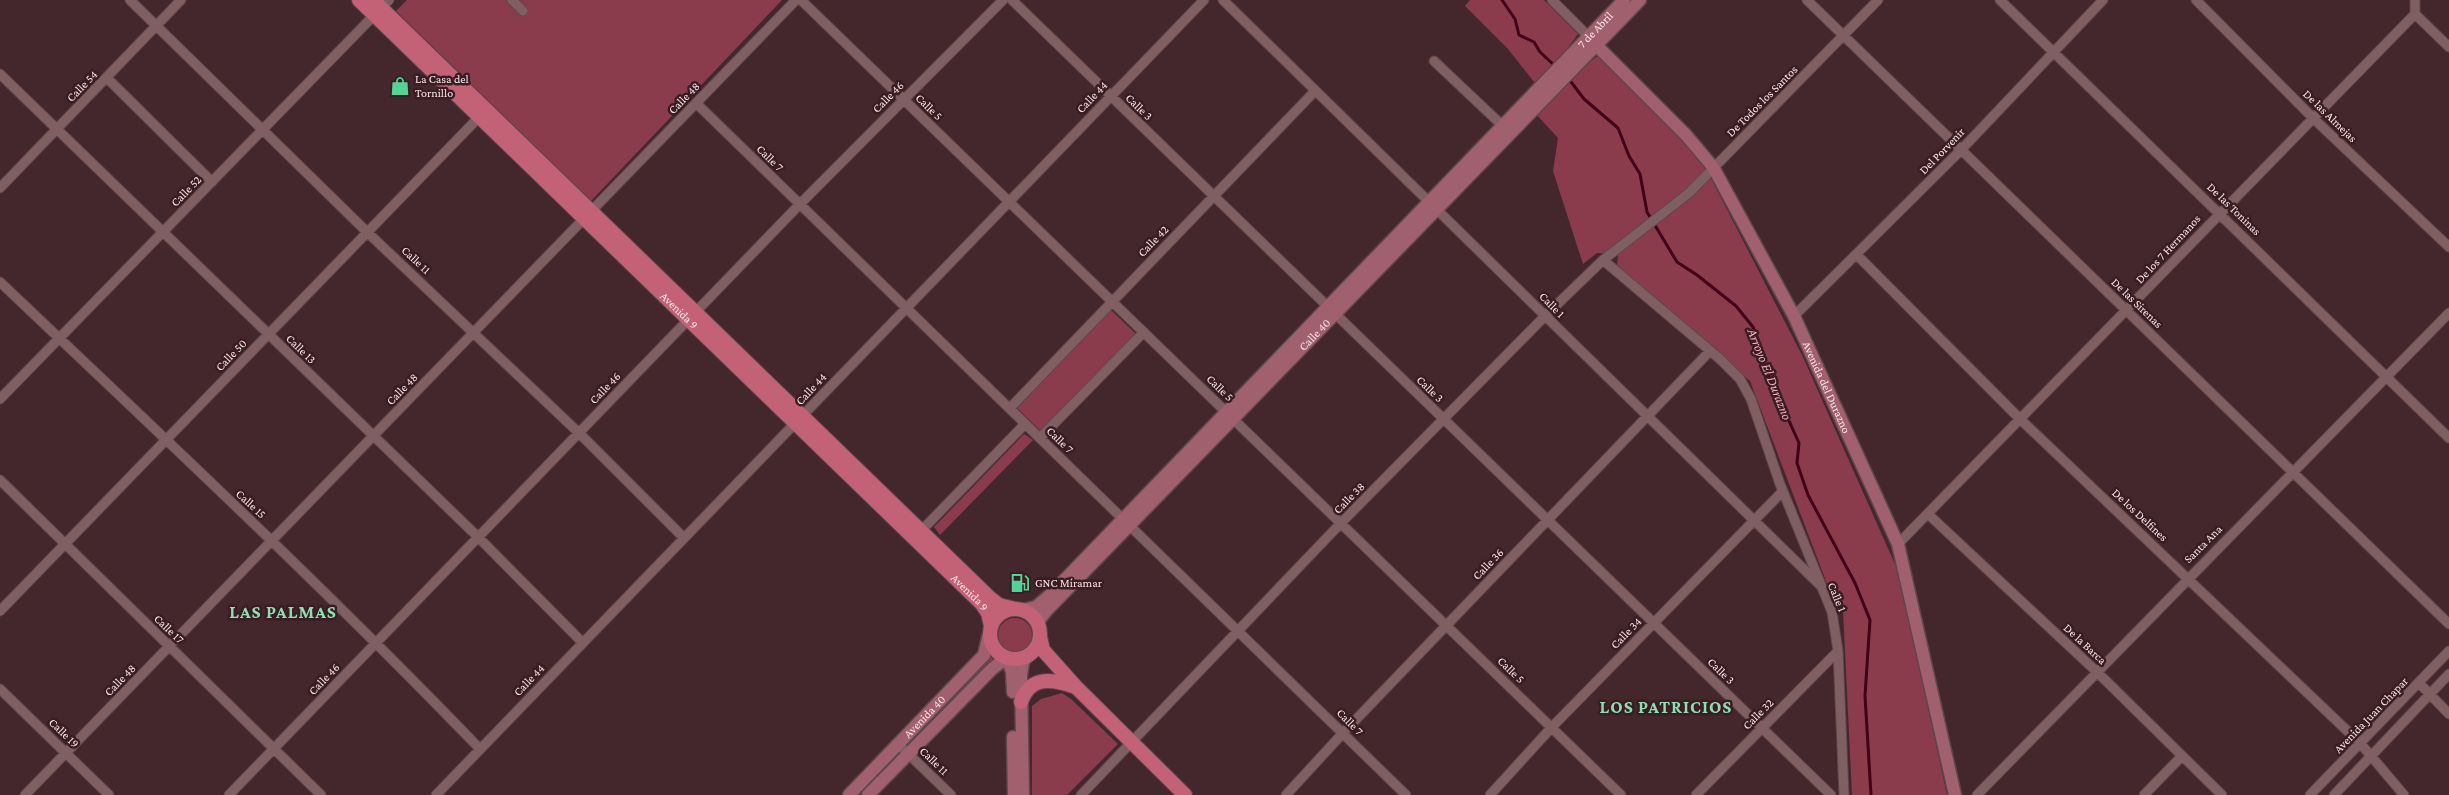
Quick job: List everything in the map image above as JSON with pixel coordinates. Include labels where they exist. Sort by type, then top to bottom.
[{"type":"main road","name":"Avenida 9","points":[[360,0],[380,6],[483,113],[799,420],[982,604],[988,613],[990,630]]},
{"type":"main road","name":"7 de Abril","points":[[1592,40],[1624,0]]},
{"type":"main road","name":"7 de Abril","points":[[1551,82],[1592,40],[1640,0]]},
{"type":"main road","name":"Avenida del Durazno","points":[[1592,40],[1686,135],[1713,167],[1794,316],[1898,544],[1955,795]]},
{"type":"main road","name":"Calle 40","points":[[1039,631],[1042,616],[1127,523],[1551,82]]},
{"type":"main road","name":"Avenida 9","points":[[799,420],[922,531],[990,598],[999,605],[1018,610]]},
{"type":"main road","name":"Calle 40","points":[[1018,610],[1036,607],[1127,523]]},
{"type":"main road","points":[[1014,795],[1013,678],[1007,658],[992,646],[990,630],[1000,614],[1018,610],[1029,613],[1039,631],[1042,650],[1132,744],[1185,795]]},
{"type":"main road","name":"Avenida 40","points":[[849,795],[984,655],[990,630]]},
{"type":"main road","points":[[1023,795],[1021,676],[1023,662],[1036,647],[1039,631]]},
{"type":"main road","points":[[1007,658],[1035,655],[1076,687]]},
{"type":"main road","name":"Avenida 40","points":[[868,795],[992,669],[1007,658]]},
{"type":"main road","points":[[1022,702],[1026,690],[1037,683],[1055,681],[1076,687]]},
{"type":"street","name":"Calle 11","points":[[130,0],[263,128],[367,232],[579,433],[684,538]]},
{"type":"street","name":"Calle 54","points":[[0,188],[181,0]]},
{"type":"street","points":[[512,0],[523,12]]},
{"type":"street","name":"Calle 48","points":[[25,795],[796,0]]},
{"type":"street","name":"Calle 5","points":[[801,0],[1621,795]]},
{"type":"street","name":"Calle 46","points":[[229,795],[800,204],[1003,0]]},
{"type":"street","name":"Calle 3","points":[[1012,0],[1831,795]]},
{"type":"street","name":"Calle 44","points":[[436,795],[1204,0]]},
{"type":"street","name":"Calle 1","points":[[1222,0],[1821,586],[1832,612],[1838,647],[1844,795]]},
{"type":"street","points":[[1552,0],[1592,40]]},
{"type":"street","name":"De las Sirenas","points":[[1808,0],[2449,624]]},
{"type":"street","name":"De Todos los Santos","points":[[1644,228],[1689,193],[1878,0]]},
{"type":"street","name":"De las Toninas","points":[[2000,0],[2220,212],[2449,438]]},
{"type":"street","name":"Del Porvenir","points":[[1794,316],[1961,150],[2103,0]]},
{"type":"street","name":"De las Almejas","points":[[2196,0],[2314,119],[2449,247]]},
{"type":"street","points":[[2415,0],[2415,14],[2449,47]]},
{"type":"street","name":"Calle 52","points":[[0,399],[212,182],[380,6]]},
{"type":"street","name":"De los 7 Hermanos","points":[[1898,544],[1929,515],[2019,418],[2128,310],[2220,212],[2314,119],[2415,14]]},
{"type":"street","points":[[1434,61],[1506,129]]},
{"type":"street","name":"Calle 13","points":[[0,74],[478,537],[583,643]]},
{"type":"street","points":[[107,78],[212,182]]},
{"type":"street","name":"Calle 42","points":[[1010,408],[1315,91]]},
{"type":"street","name":"Calle 7","points":[[696,103],[1240,631],[1406,795]]},
{"type":"street","name":"Calle 50","points":[[0,612],[164,440],[483,113]]},
{"type":"street","name":"Calle 38","points":[[1081,795],[1342,523],[1545,316],[1603,260],[1644,228]]},
{"type":"street","name":"De los Delfines","points":[[1857,255],[2019,418],[2360,744],[2404,795]]},
{"type":"street","points":[[1603,260],[1740,379],[1750,399],[1783,491],[1821,586]]},
{"type":"street","name":"Calle 15","points":[[0,282],[164,440],[272,540],[376,642],[480,749]]},
{"type":"street","name":"Santa Ana","points":[[1977,795],[2449,313]]},
{"type":"street","points":[[1040,438],[1144,332]]},
{"type":"street","name":"Calle 36","points":[[1286,795],[1343,732],[1709,352]]},
{"type":"street","points":[[922,531],[1025,424]]},
{"type":"street","name":"Calle 17","points":[[0,480],[321,795]]},
{"type":"street","name":"Calle 34","points":[[1490,795],[1552,727],[1783,491]]},
{"type":"street","name":"De la Barca","points":[[1929,515],[2097,672],[2222,795]]},
{"type":"street","name":"Calle 32","points":[[1696,795],[1838,647]]},
{"type":"street","name":"Avenida Juan Chapar","points":[[2310,795],[2449,651]]},
{"type":"street","points":[[2334,795],[2449,674]]},
{"type":"street","points":[[2419,683],[2449,714]]},
{"type":"street","name":"Calle 19","points":[[0,689],[110,795]]},
{"type":"street","name":"Calle 11","points":[[898,744],[951,795]]},
{"type":"street","points":[[2144,795],[2182,756]]},
{"type":"shaded area","points":[[407,0],[782,0],[591,201],[396,11]]},
{"type":"shaded area","points":[[1470,0],[1544,0],[1578,34],[1558,61],[1535,83],[1508,49],[1465,6]]},
{"type":"shaded area","points":[[1599,55],[1703,163],[1803,357],[1898,571],[1947,795],[1852,795],[1843,610],[1829,589],[1750,381],[1617,267],[1618,254],[1597,253],[1583,264],[1553,171],[1558,138],[1536,114],[1573,75]]},
{"type":"shaded area","points":[[1111,310],[1136,334],[1042,432],[1017,408]]},
{"type":"shaded area","points":[[1024,434],[1033,440],[940,535],[934,527]]},
{"type":"shaded area","points":[[1015,618],[1022,619],[1027,623],[1031,628],[1031,642],[1027,647],[1022,651],[1015,652],[1008,651],[1003,647],[999,642],[998,635],[999,628],[1003,623],[1008,619]]},
{"type":"shaded area","points":[[990,656],[994,660],[917,737],[915,735]]},
{"type":"shaded area","points":[[1062,693],[1071,699],[1118,744],[1067,795],[1032,795],[1032,706],[1041,699]]},
{"type":"waterway","name":"Arroyo El Durazno","points":[[1502,0],[1515,19],[1519,35],[1534,42],[1540,52],[1556,67]]},
{"type":"waterway","name":"Arroyo El Durazno","points":[[1568,78],[1584,99],[1618,128],[1629,156],[1640,174],[1647,212],[1677,262],[1697,275],[1736,306],[1753,327],[1759,342],[1762,361],[1799,443],[1797,463],[1808,495],[1855,583],[1870,620],[1865,696],[1871,795]]},
{"type":"place","name":"La Casa del Tornillo","points":[[400,86]]},
{"type":"place","name":"GNC Miramar","points":[[1020,583]]},
{"type":"district","name":"LAS PALMAS","points":[[283,612]]},
{"type":"district","name":"LOS PATRICIOS","points":[[1666,707]]}]
